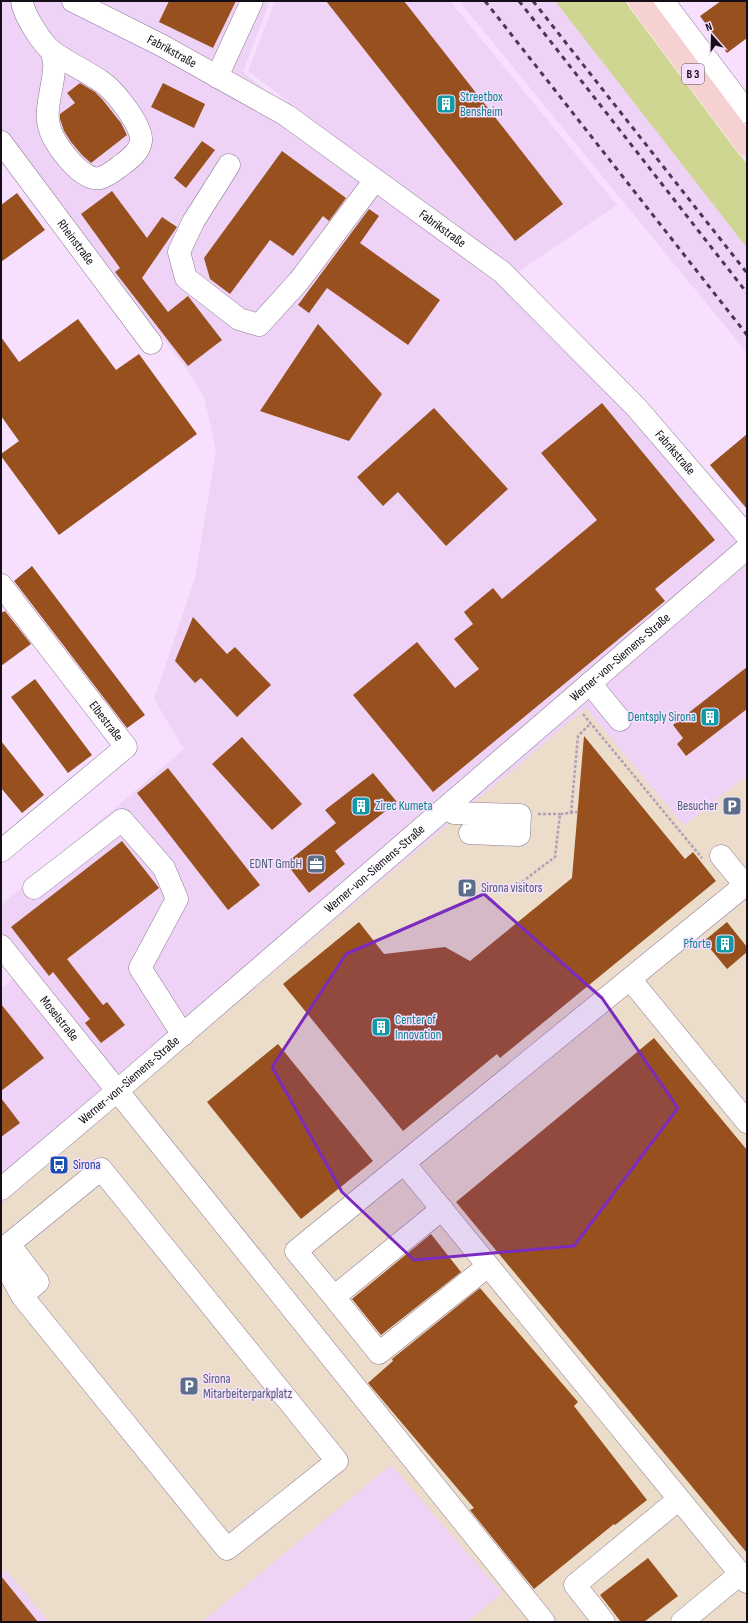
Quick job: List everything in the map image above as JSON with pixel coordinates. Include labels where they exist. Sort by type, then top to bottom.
[{"type":"main road","name":"B 3","points":[[639,1],[747,146]]},
{"type":"street","points":[[22,1],[24,12],[29,21],[52,51],[103,83],[131,114],[139,129],[141,138],[140,146],[132,157],[100,179],[90,178],[80,172],[59,148],[52,136],[47,113],[55,68],[52,51]]},
{"type":"street","name":"Fabrikstraße","points":[[73,1],[161,45],[286,115],[502,272],[636,407],[747,536]]},
{"type":"street","points":[[217,77],[252,1]]},
{"type":"street","points":[[673,5],[747,112]]},
{"type":"street","name":"Rheinstraße","points":[[1,142],[151,343]]},
{"type":"street","points":[[229,165],[193,222],[179,252],[186,278],[239,319],[259,325],[299,281],[375,180]]},
{"type":"street","name":"Werner-von-Siemens-Straße","points":[[1,1189],[117,1091],[747,548]]},
{"type":"street","name":"Elbestraße","points":[[1,585],[126,748],[1,851]]},
{"type":"street","points":[[590,684],[620,720]]},
{"type":"street","points":[[454,813],[520,814],[519,835],[470,833]]},
{"type":"street","points":[[34,888],[122,820],[164,868],[178,899],[140,968],[182,1035]]},
{"type":"street","points":[[488,1266],[379,1353],[296,1251],[630,979],[746,888],[712,857]]},
{"type":"street","name":"Moselstraße","points":[[1,946],[544,1622]]},
{"type":"street","points":[[630,979],[747,1122]]},
{"type":"street","points":[[404,1163],[743,1578],[682,1622]]},
{"type":"street","points":[[1,1264],[11,1276],[22,1296],[227,1549],[336,1461],[101,1168],[9,1244],[38,1282],[22,1296]]},
{"type":"street","points":[[334,1297],[442,1209]]},
{"type":"street","points":[[1,1286],[22,1296]]},
{"type":"street","points":[[604,1622],[575,1585],[679,1499]]},
{"type":"path","points":[[572,699],[591,723],[712,857]]},
{"type":"path","points":[[571,813],[578,736],[591,723]]},
{"type":"path","points":[[514,888],[556,857],[560,814],[578,812]]},
{"type":"highlighted area","points":[[484,894],[602,998],[678,1108],[574,1246],[414,1260],[342,1192],[272,1067],[346,954]]},
{"type":"shaded area","points":[[1,1],[270,1],[243,72],[497,278],[635,408],[747,541],[747,1622],[1,1622],[1,989],[21,973],[1,945],[1,905],[184,749],[154,699],[195,578],[216,450],[204,397],[188,371],[1,129]]},
{"type":"shaded area","points":[[275,1],[450,1],[617,205],[512,276],[469,239],[248,71]]},
{"type":"shaded area","points":[[459,1],[555,1],[747,248],[747,353]]},
{"type":"shaded area","name":"Dentsply Sirona","points":[[586,708],[684,826],[747,775],[747,1622],[467,1622],[502,1593],[391,1465],[202,1622],[49,1622],[6,1570],[1,1574],[1,1205],[126,1097]]},
{"type":"green space","points":[[555,1],[625,1],[747,164],[747,248]]},
{"type":"building","points":[[169,1],[236,1],[213,48],[159,22]]},
{"type":"building","name":"Streetbox Bensheim","points":[[326,1],[404,1],[563,204],[515,241]]},
{"type":"building","points":[[721,1],[747,1],[747,38],[727,53],[700,16]]},
{"type":"building","points":[[80,83],[95,92],[102,99],[121,123],[127,135],[91,163],[71,142],[64,131],[60,119],[60,114],[75,103],[67,93]]},
{"type":"building","points":[[163,83],[205,104],[194,128],[151,107]]},
{"type":"building","points":[[202,141],[215,150],[186,188],[174,178]]},
{"type":"building","points":[[282,151],[346,198],[329,221],[323,216],[293,256],[270,240],[230,294],[210,279],[204,258]]},
{"type":"building","points":[[112,191],[147,238],[162,217],[177,227],[142,278],[168,312],[188,296],[222,340],[188,366],[115,272],[120,268],[81,214]]},
{"type":"building","points":[[17,193],[45,230],[1,262],[1,205]]},
{"type":"building","points":[[369,209],[379,216],[360,243],[440,300],[408,345],[327,288],[309,313],[298,305]]},
{"type":"building","points":[[78,319],[116,370],[139,354],[197,434],[59,535],[1,456],[1,454],[19,441],[1,416],[1,337],[19,362]]},
{"type":"building","points":[[318,324],[382,394],[349,441],[260,411]]},
{"type":"building","points":[[602,403],[715,540],[655,589],[665,601],[433,792],[353,695],[417,642],[455,688],[479,669],[454,639],[473,624],[464,612],[493,588],[502,599],[597,520],[541,453]]},
{"type":"building","points":[[434,408],[508,489],[446,546],[398,492],[383,506],[357,477]]},
{"type":"building","points":[[747,434],[747,509],[710,465]]},
{"type":"building","points":[[32,566],[145,715],[127,728],[14,581]]},
{"type":"building","points":[[5,611],[31,644],[1,666],[1,613]]},
{"type":"building","points":[[193,617],[227,654],[235,647],[271,685],[237,717],[201,678],[195,683],[175,661]]},
{"type":"building","name":"Dentsply Sirona","points":[[747,667],[747,709],[686,756],[677,744],[683,738],[673,725]]},
{"type":"building","points":[[35,679],[92,755],[68,773],[11,697]]},
{"type":"building","points":[[584,736],[685,859],[693,852],[716,881],[500,1058],[497,1054],[403,1131],[283,984],[359,922],[384,954],[445,947],[470,961],[572,878]]},
{"type":"building","points":[[242,737],[302,804],[272,830],[212,764]]},
{"type":"building","points":[[1,741],[44,795],[22,813],[1,788]]},
{"type":"building","points":[[168,768],[260,885],[228,910],[137,793]]},
{"type":"building","points":[[373,773],[397,802],[335,851],[345,864],[309,893],[286,863],[336,823],[325,810]]},
{"type":"building","points":[[122,841],[159,888],[67,959],[103,1005],[107,1002],[125,1025],[101,1043],[85,1023],[90,1019],[53,972],[49,976],[11,927]]},
{"type":"building","name":"Pforte","points":[[727,922],[747,947],[747,952],[727,969],[704,941]]},
{"type":"building","points":[[1,1004],[44,1058],[1,1091]]},
{"type":"building","points":[[654,1038],[747,1150],[747,1553],[456,1202]]},
{"type":"building","points":[[278,1044],[373,1161],[301,1219],[207,1102]]},
{"type":"building","points":[[1,1098],[20,1123],[1,1137]]},
{"type":"building","points":[[431,1234],[461,1272],[381,1335],[352,1299]]},
{"type":"building","points":[[480,1288],[578,1402],[574,1406],[647,1500],[615,1525],[614,1524],[534,1589],[470,1510],[474,1508],[368,1383],[393,1361],[392,1359]]},
{"type":"building","points":[[648,1558],[678,1596],[644,1622],[621,1622],[600,1595]]},
{"type":"building","points":[[1,1576],[38,1622],[1,1622]]},
{"type":"railway","points":[[485,1],[747,335]]},
{"type":"railway","points":[[519,1],[747,293]]},
{"type":"railway","points":[[533,1],[747,273]]},
{"type":"place","name":"Streetbox Bensheim","points":[[446,104]]},
{"type":"place","name":"Dentsply Sirona","points":[[710,717]]},
{"type":"place","name":"Zirec Kumeta","points":[[361,806]]},
{"type":"place","name":"Besucher","points":[[732,806]]},
{"type":"place","name":"EDNT GmbH","points":[[316,864]]},
{"type":"place","name":"Sirona visitors","points":[[467,888]]},
{"type":"place","name":"Pforte","points":[[725,944]]},
{"type":"place","name":"Center of Innovation","points":[[381,1027]]},
{"type":"place","name":"Sirona","points":[[59,1165]]},
{"type":"place","name":"Sirona Mitarbeiterparkplatz","points":[[189,1386]]}]
